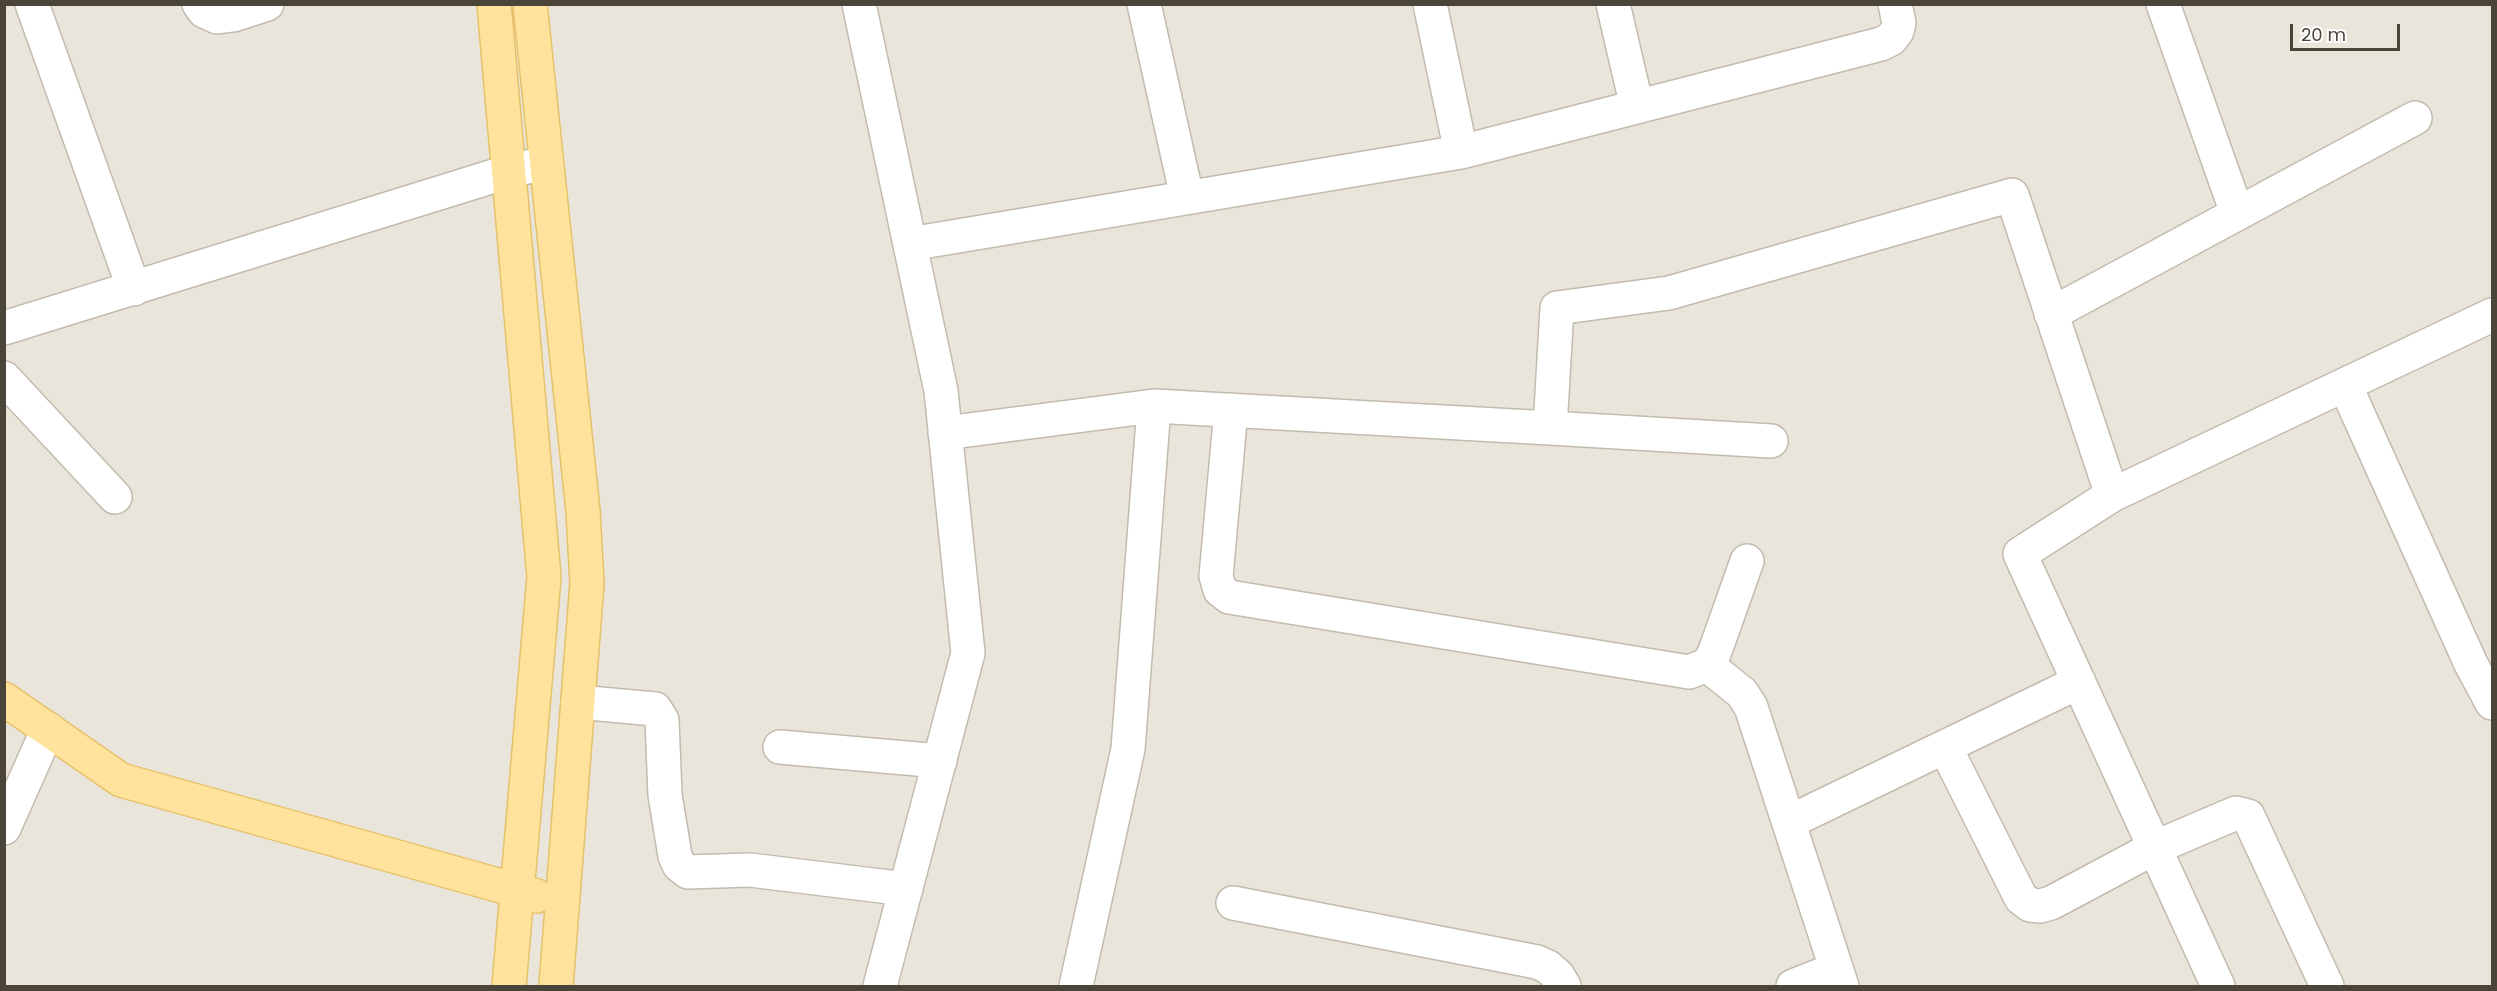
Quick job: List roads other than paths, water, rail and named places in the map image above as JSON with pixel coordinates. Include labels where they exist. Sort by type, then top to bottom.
[{"type":"main road","points":[[494,4],[544,577],[509,987]]},
{"type":"main road","points":[[530,4],[583,511],[587,583],[556,987]]},
{"type":"main road","points":[[4,699],[121,780],[564,903]]},
{"type":"street","points":[[32,4],[134,289]]},
{"type":"street","points":[[199,4],[204,11],[217,17],[233,15],[267,4]]},
{"type":"street","points":[[859,4],[941,391],[968,653],[880,987]]},
{"type":"street","points":[[1144,4],[1187,197]]},
{"type":"street","points":[[1430,4],[1461,152]]},
{"type":"street","points":[[1613,4],[1637,107]]},
{"type":"street","points":[[910,244],[1461,152],[1881,44],[1898,31],[1899,23],[1895,4]]},
{"type":"street","points":[[2163,4],[2237,213]]},
{"type":"street","points":[[2051,314],[2415,118]]},
{"type":"street","points":[[4,328],[510,171],[545,163]]},
{"type":"street","points":[[1550,428],[1557,308],[1669,293],[2012,195],[2112,495]]},
{"type":"street","points":[[2206,980],[2154,848],[2020,554],[2112,495],[2493,315]]},
{"type":"street","points":[[4,378],[115,497]]},
{"type":"street","points":[[2345,385],[2467,653],[2493,703]]},
{"type":"street","points":[[945,433],[1154,406],[1771,441]]},
{"type":"street","points":[[1076,987],[1128,748],[1154,406]]},
{"type":"street","points":[[1231,410],[1216,576],[1220,590],[1229,597],[1689,672],[1707,665],[1714,654],[1747,561]]},
{"type":"street","points":[[1707,665],[1742,693],[1752,707],[1839,978],[1793,987]]},
{"type":"street","points":[[1789,822],[2079,682]]},
{"type":"street","points":[[578,702],[655,709],[662,720],[664,786],[675,856],[679,866],[688,872],[750,870],[906,889]]},
{"type":"street","points":[[4,828],[48,729]]},
{"type":"street","points":[[780,747],[939,761]]},
{"type":"street","points":[[1945,747],[2021,898],[2030,905],[2040,906],[2051,903],[2154,848],[2236,813],[2248,816],[2327,987]]},
{"type":"street","points":[[1233,903],[1537,962],[1548,967],[1558,976],[1564,987]]}]
